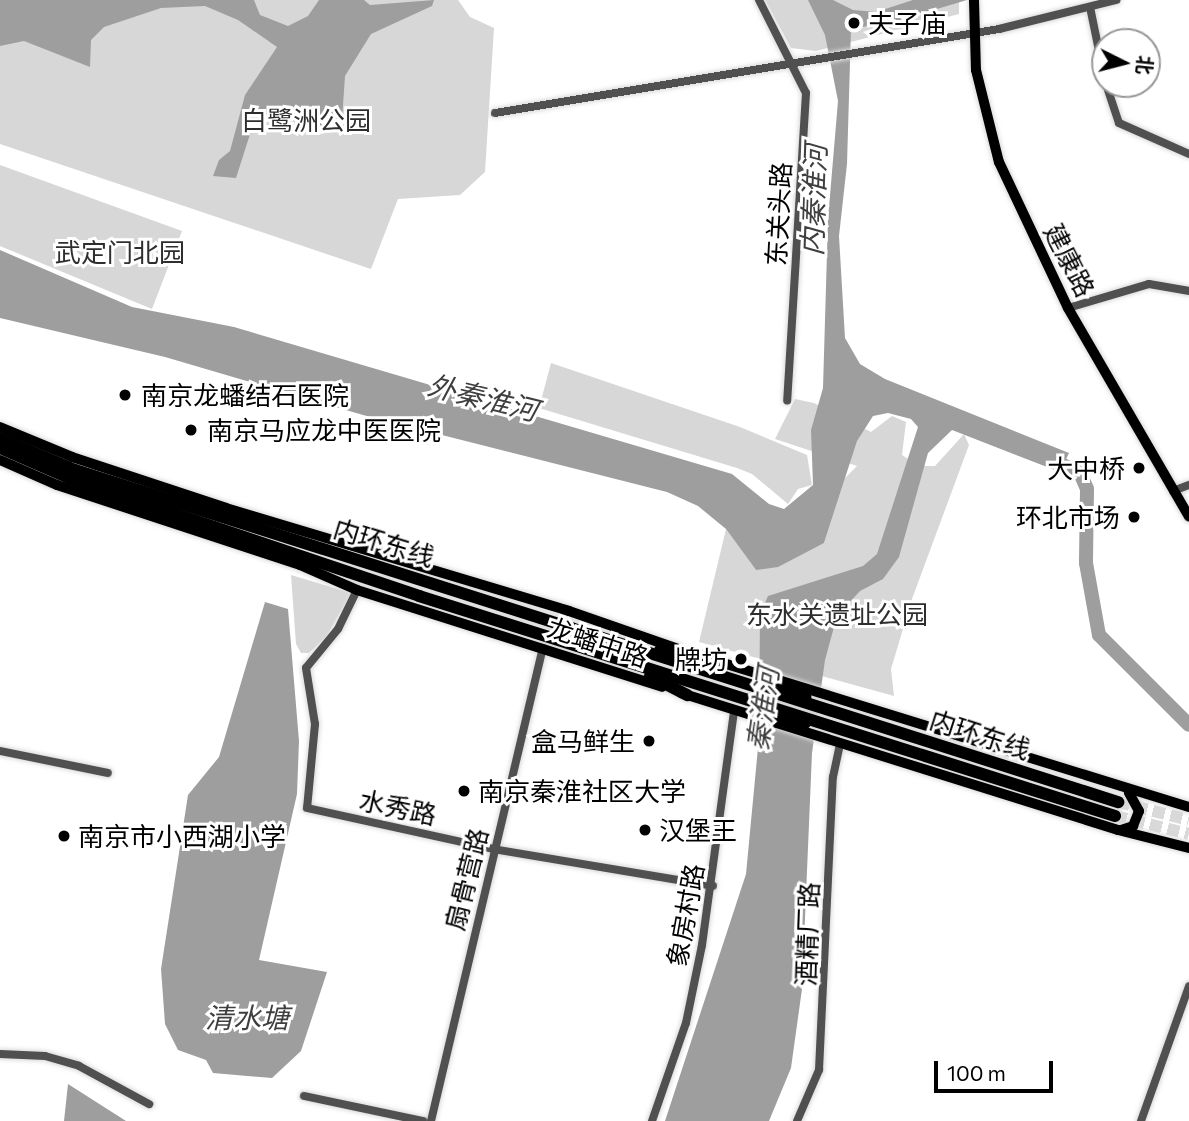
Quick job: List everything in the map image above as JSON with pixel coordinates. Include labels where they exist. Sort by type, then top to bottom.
[{"type":"highway","name":"内环东线","points":[[0,438],[75,470],[478,595],[625,645],[828,703],[1118,802]]},
{"type":"highway","name":"内环东线","points":[[0,448],[69,478],[622,661],[751,709],[827,725],[1115,816]]},
{"type":"highway","points":[[625,645],[699,656]]},
{"type":"highway","points":[[622,661],[687,695]]},
{"type":"highway","points":[[776,680],[828,703]]},
{"type":"highway","points":[[767,721],[827,725]]},
{"type":"main road","name":"建康路","points":[[974,0],[975,70],[999,162],[1068,308],[1189,517]]},
{"type":"main road","name":"龙蟠中路","points":[[0,428],[72,457],[226,508],[569,611],[699,656],[755,680],[776,680]]},
{"type":"main road","name":"龙蟠中路","points":[[0,460],[57,485],[300,565],[357,590],[734,711],[751,709],[767,721],[840,744],[1118,830],[1189,848]]},
{"type":"main road","points":[[828,703],[1189,807]]},
{"type":"main road","points":[[1118,830],[1133,826],[1137,819],[1138,803],[1128,791]]},
{"type":"street","name":"东关头路","points":[[759,0],[806,93],[788,400]]},
{"type":"street","points":[[495,113],[976,33],[1116,0]]},
{"type":"street","points":[[1090,7],[1094,28]]},
{"type":"street","points":[[1110,98],[1119,123],[1189,154]]},
{"type":"street","points":[[1068,308],[1149,284],[1189,291]]},
{"type":"street","points":[[1172,491],[1189,485]]},
{"type":"street","name":"水秀路","points":[[357,590],[338,629],[306,668],[315,724],[307,808],[493,849],[713,886]]},
{"type":"street","name":"扇骨营路","points":[[430,1121],[493,849],[517,769],[543,648]]},
{"type":"street","name":"象房村路","points":[[652,1121],[686,1023],[713,886],[734,711]]},
{"type":"street","name":"酒精厂路","points":[[797,1121],[818,1070],[833,777],[840,744]]},
{"type":"street","points":[[0,751],[108,773]]},
{"type":"street","points":[[1141,1121],[1187,999],[1189,986]]},
{"type":"street","points":[[0,1054],[45,1056],[79,1066],[149,1104]]},
{"type":"street","points":[[304,1096],[423,1121]]},
{"type":"green space","name":"白鹭洲公园","points":[[0,0],[458,0],[470,17],[494,28],[485,172],[460,195],[398,199],[371,269],[0,144]]},
{"type":"green space","name":"夫子庙","points":[[765,0],[959,0],[959,14],[816,51],[791,48]]},
{"type":"green space","name":"武定门北园","points":[[0,165],[182,231],[152,309],[0,246]]},
{"type":"green space","points":[[551,363],[740,427],[807,455],[812,485],[798,489],[788,504],[752,474],[737,468],[539,408]]},
{"type":"green space","name":"东水关遗址公园","points":[[795,399],[814,403],[871,432],[892,416],[906,422],[902,455],[919,466],[935,466],[964,434],[969,445],[912,599],[891,669],[894,696],[699,642],[726,529],[756,570],[824,543],[845,478],[857,466],[775,439]]},
{"type":"green space","points":[[291,575],[351,593],[326,637],[309,653],[301,653],[296,644]]},
{"type":"water","points":[[0,0],[254,0],[260,15],[288,26],[308,16],[319,0],[364,0],[370,5],[434,0],[432,6],[371,34],[345,76],[342,120],[333,128],[317,127],[277,116],[252,128],[236,178],[213,176],[219,160],[230,151],[245,95],[277,47],[238,20],[205,6],[161,8],[104,27],[91,40],[90,67],[24,41],[0,46]]},
{"type":"water","name":"秦淮河","points":[[808,0],[833,0],[853,10],[876,12],[913,0],[967,0],[897,21],[851,29],[847,164],[839,236],[845,338],[860,364],[885,379],[1069,453],[1060,472],[952,430],[928,453],[899,557],[883,579],[860,591],[837,616],[825,660],[812,753],[802,989],[791,1068],[769,1121],[665,1121],[746,874],[759,737],[760,614],[768,596],[863,566],[877,554],[918,427],[911,419],[888,413],[873,416],[857,441],[824,543],[778,567],[756,570],[726,529],[698,506],[667,492],[363,415],[165,357],[0,318],[0,250],[132,307],[234,327],[732,474],[769,504],[784,509],[813,485],[811,430],[823,388],[828,219],[838,101],[825,35]]},
{"type":"water","name":"清水塘","points":[[265,602],[288,609],[299,741],[297,794],[259,960],[327,972],[301,1051],[272,1078],[213,1073],[206,1060],[178,1050],[165,1024],[161,969],[188,795],[219,757]]},
{"type":"water","points":[[68,1084],[126,1121],[64,1121]]},
{"type":"waterway","points":[[1047,458],[1080,473],[1087,489],[1086,563],[1099,635],[1189,725]]},
{"type":"tunnel","points":[[1118,802],[1189,820]]},
{"type":"tunnel","points":[[1115,816],[1189,834]]},
{"type":"place","name":"夫子庙","points":[[854,23]]},
{"type":"place","name":"南京龙蟠结石医院","points":[[125,395]]},
{"type":"place","name":"南京马应龙中医医院","points":[[191,430]]},
{"type":"place","name":"大中桥","points":[[1139,468]]},
{"type":"place","name":"环北市场","points":[[1134,517]]},
{"type":"place","name":"牌坊","points":[[741,659]]},
{"type":"place","name":"盒马鲜生","points":[[649,741]]},
{"type":"place","name":"南京秦淮社区大学","points":[[464,791]]},
{"type":"place","name":"汉堡王","points":[[645,830]]},
{"type":"place","name":"南京市小西湖小学","points":[[64,836]]},
{"type":"water label","name":"内秦淮河","points":[[813,200]]},
{"type":"water label","name":"外秦淮河","points":[[483,397]]}]
